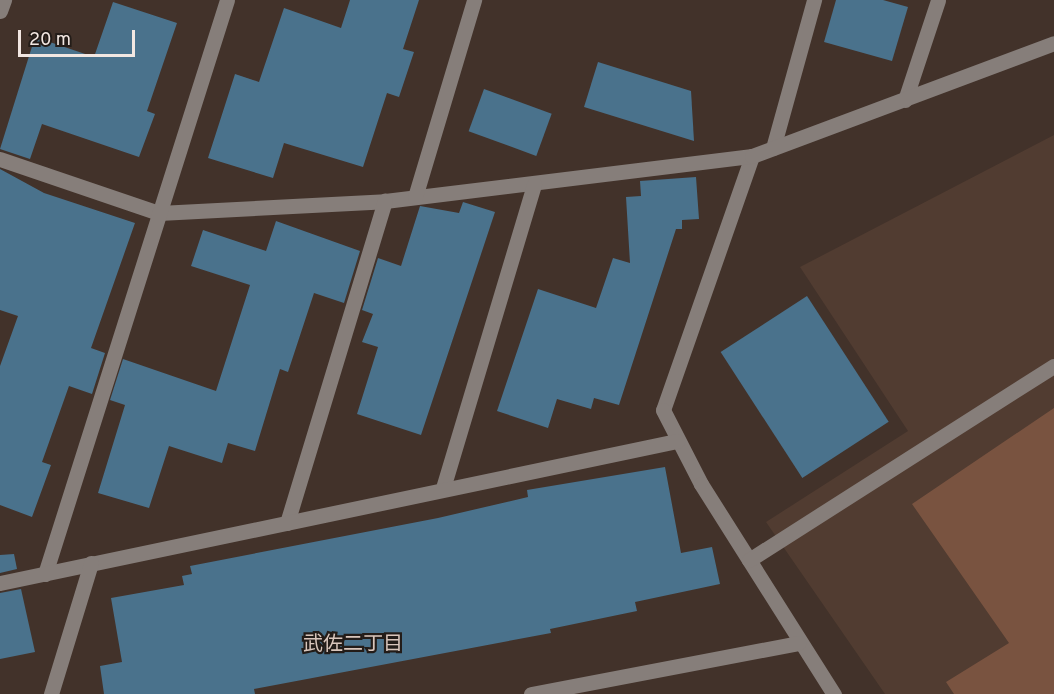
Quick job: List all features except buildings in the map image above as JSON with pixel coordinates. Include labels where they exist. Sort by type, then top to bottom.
[{"type":"street","points":[[0,11],[4,0]]},
{"type":"street","points":[[45,574],[226,0]]},
{"type":"street","points":[[415,197],[474,0]]},
{"type":"street","points":[[773,148],[814,0]]},
{"type":"street","points":[[905,100],[938,0]]},
{"type":"street","points":[[0,159],[159,213],[385,201],[752,156],[1054,43]]},
{"type":"street","points":[[752,156],[663,410],[677,441],[798,643],[834,694]]},
{"type":"street","points":[[443,488],[534,184]]},
{"type":"street","points":[[287,523],[385,201]]},
{"type":"street","points":[[749,560],[1054,366]]},
{"type":"street","points":[[0,583],[443,488],[677,441]]},
{"type":"street","points":[[51,694],[91,563]]},
{"type":"street","points":[[531,694],[798,643]]},
{"type":"shaded area","points":[[1054,135],[1054,694],[885,694],[766,522],[908,431],[800,267]]},
{"type":"shaded area","points":[[1054,408],[1054,694],[954,694],[946,682],[1009,643],[912,504]]},
{"type":"district","name":"武佐二丁目","points":[[353,645]]}]
